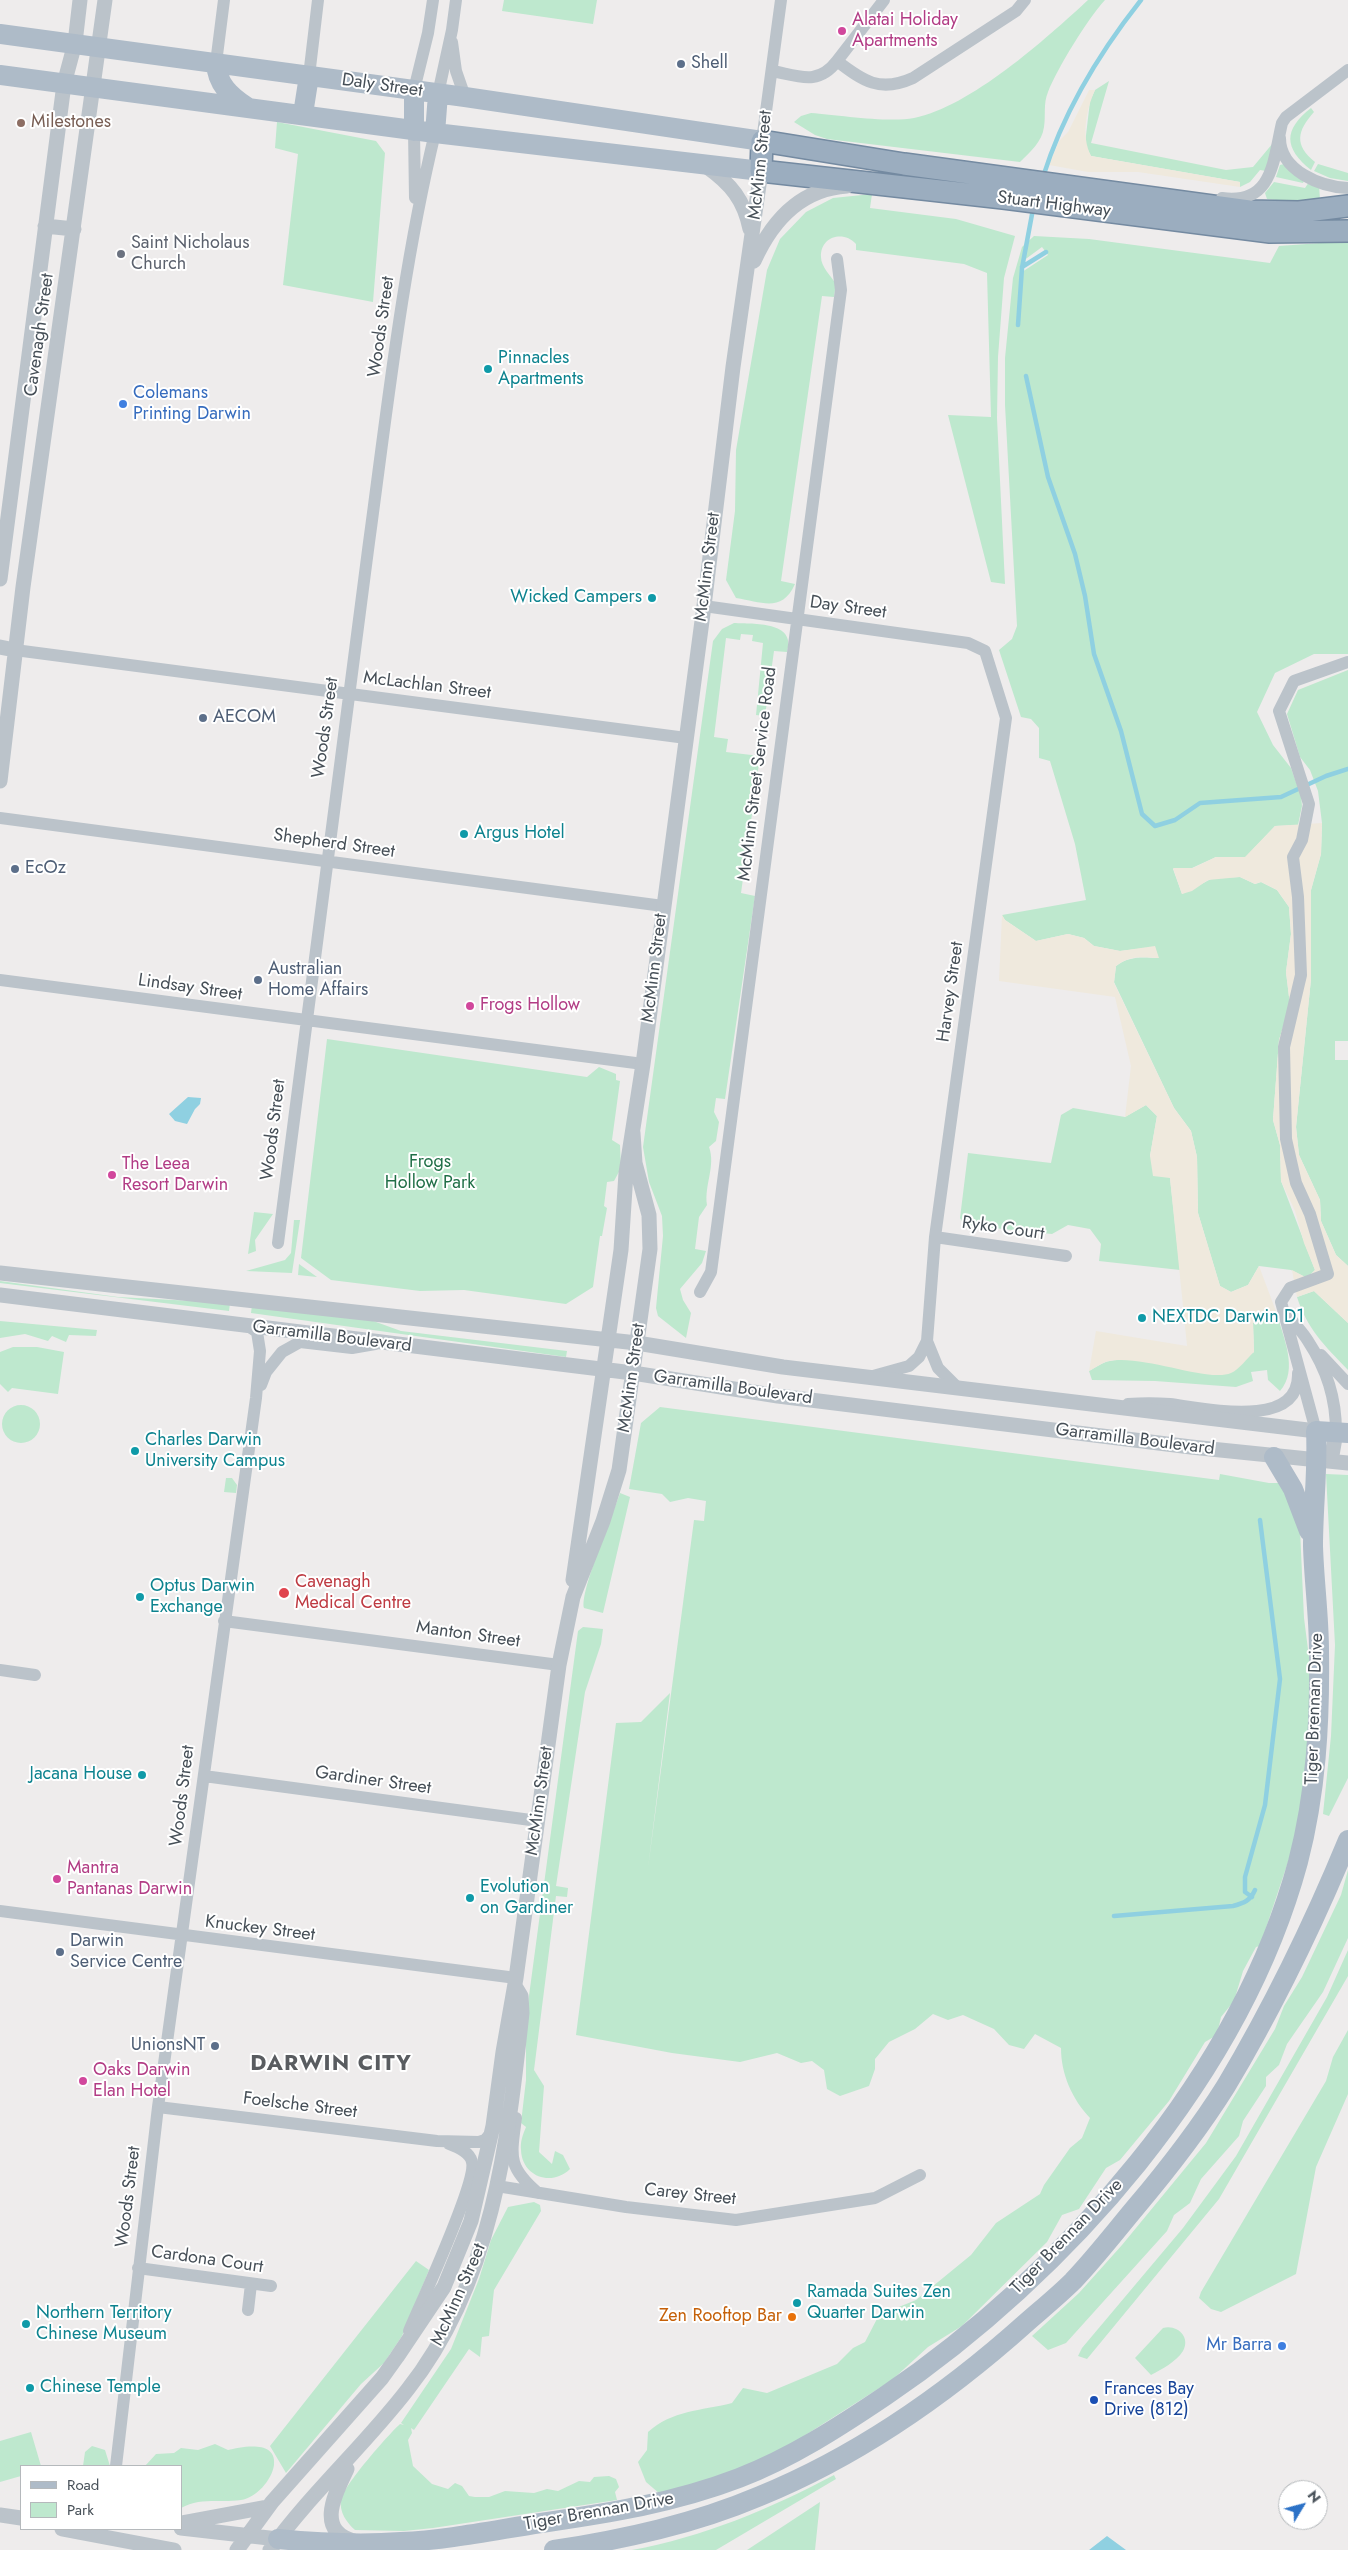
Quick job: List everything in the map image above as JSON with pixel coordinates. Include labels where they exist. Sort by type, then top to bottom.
[{"type":"highway","name":"McMinn Street","points":[[760,171],[762,141]]},
{"type":"highway","name":"Stuart Highway","points":[[762,141],[1005,188],[1052,194],[1270,232],[1348,231]]},
{"type":"highway","name":"Stuart Highway","points":[[760,171],[881,184],[1005,188]]},
{"type":"highway","name":"Stuart Highway","points":[[1052,194],[1080,187],[1249,211],[1299,212],[1348,206]]},
{"type":"main road","name":"Daly Street","points":[[0,34],[438,94],[465,96],[762,141]]},
{"type":"main road","points":[[216,63],[216,74],[223,86],[247,106]]},
{"type":"main road","points":[[0,75],[247,106],[414,131],[707,167],[760,171]]},
{"type":"main road","points":[[303,114],[309,76]]},
{"type":"main road","points":[[414,90],[414,131]]},
{"type":"main road","points":[[435,133],[438,94]]},
{"type":"main road","name":"Garramilla Boulevard","points":[[1316,1431],[1342,1433]]},
{"type":"main road","name":"Tiger Brennan Drive","points":[[274,2544],[362,2543],[444,2538],[628,2510],[683,2497],[742,2477],[829,2432],[936,2360],[1010,2298],[1059,2251],[1146,2152],[1184,2099],[1230,2026],[1274,1934],[1298,1859],[1316,1766],[1320,1651],[1313,1548],[1324,1460],[1316,1431]]},
{"type":"main road","points":[[1274,1457],[1294,1489],[1313,1548]]},
{"type":"main road","name":"Tiger Brennan Drive","points":[[554,2550],[639,2535],[680,2524],[763,2496],[878,2435],[977,2365],[1047,2305],[1073,2281],[1160,2178],[1194,2134],[1224,2088],[1305,1941],[1348,1840]]},
{"type":"street","name":"Cavenagh Street","points":[[0,579],[64,84],[75,43],[80,0]]},
{"type":"street","name":"Cavenagh Street","points":[[0,781],[8,648],[23,586],[105,0]]},
{"type":"street","points":[[216,63],[224,0]]},
{"type":"street","points":[[309,76],[318,0]]},
{"type":"street","points":[[414,90],[427,39],[433,0]]},
{"type":"street","points":[[438,94],[452,30],[456,0]]},
{"type":"street","name":"McMinn Street","points":[[762,141],[781,0]]},
{"type":"street","points":[[772,71],[813,78],[826,74],[884,0]]},
{"type":"street","points":[[838,61],[869,82],[883,85],[901,83],[913,78],[1016,11],[1025,0]]},
{"type":"street","points":[[452,30],[456,71],[465,96]]},
{"type":"street","points":[[1080,187],[1136,186],[1225,198],[1244,198],[1258,192],[1268,178],[1286,117],[1348,70]]},
{"type":"street","points":[[1281,130],[1282,149],[1293,167],[1311,180],[1348,188]]},
{"type":"street","name":"Woods Street","points":[[414,131],[415,218]]},
{"type":"street","name":"Woods Street","points":[[278,1243],[348,694],[415,218],[435,133]]},
{"type":"street","points":[[707,167],[724,178],[737,192],[748,219],[752,240]]},
{"type":"street","name":"McMinn Street","points":[[237,2550],[267,2507],[382,2378],[398,2357],[444,2287],[465,2237],[481,2184],[492,2132],[503,2052],[516,1982],[559,1665],[609,1340],[622,1238],[626,1173],[643,1064],[704,606],[732,367],[752,240],[760,171]]},
{"type":"street","points":[[744,296],[761,247],[777,221],[793,205],[806,197],[828,189],[881,184]]},
{"type":"street","points":[[45,226],[74,229]]},
{"type":"street","name":"McMinn Street Service Road","points":[[700,1292],[711,1272],[796,618],[841,290],[837,259]]},
{"type":"street","points":[[0,583],[23,586]]},
{"type":"street","name":"Day Street","points":[[704,606],[968,642],[985,651]]},
{"type":"street","name":"McLachlan Street","points":[[8,648],[686,738]]},
{"type":"street","name":"Harvey Street","points":[[869,1377],[909,1366],[919,1357],[927,1341],[935,1237],[1006,718],[985,651]]},
{"type":"street","points":[[1316,1431],[1281,1302],[1290,1288],[1328,1274],[1310,1214],[1296,1183],[1286,1139],[1284,1047],[1301,975],[1298,897],[1293,857],[1302,840],[1309,804],[1279,711],[1294,681],[1348,662]]},
{"type":"street","name":"Shepherd Street","points":[[0,818],[664,906]]},
{"type":"street","name":"Lindsay Street","points":[[0,980],[643,1064]]},
{"type":"street","name":"McMinn Street","points":[[568,1616],[576,1587],[591,1553],[616,1482],[638,1343],[650,1235],[648,1210],[633,1152],[633,1133]]},
{"type":"street","name":"Ryko Court","points":[[935,1237],[1066,1256]]},
{"type":"street","name":"Garramilla Boulevard","points":[[0,1273],[638,1343],[784,1367],[1316,1431]]},
{"type":"street","name":"Garramilla Boulevard","points":[[0,1295],[633,1373],[778,1396],[1274,1457],[1348,1463]]},
{"type":"street","points":[[1281,1302],[1308,1340],[1348,1384]]},
{"type":"street","name":"Woods Street","points":[[116,2465],[158,2107],[256,1398],[260,1350],[257,1332],[250,1327]]},
{"type":"street","points":[[1308,1340],[1331,1388],[1342,1433],[1324,1460]]},
{"type":"street","name":"Harvey Street","points":[[927,1341],[938,1368],[957,1387]]},
{"type":"street","name":"Woods Street","points":[[256,1398],[266,1372],[282,1352],[300,1342],[352,1348],[379,1343]]},
{"type":"street","points":[[1095,1405],[1156,1403],[1236,1413],[1270,1408],[1283,1403],[1292,1393],[1298,1376],[1297,1362]]},
{"type":"street","name":"Manton Street","points":[[224,1621],[559,1665]]},
{"type":"street","points":[[0,1670],[35,1675]]},
{"type":"street","name":"Gardiner Street","points":[[204,1776],[538,1821]]},
{"type":"street","name":"Knuckey Street","points":[[0,1911],[516,1982]]},
{"type":"street","name":"McMinn Street","points":[[274,2544],[409,2389],[451,2322],[482,2248],[497,2186],[520,2029],[522,2003],[516,1982]]},
{"type":"street","points":[[520,2029],[520,2089],[512,2158],[520,2178],[538,2194]]},
{"type":"street","name":"Foelsche Street","points":[[158,2107],[437,2140],[479,2142],[485,2140],[492,2132]]},
{"type":"street","name":"Foelsche Street","points":[[437,2140],[457,2147],[471,2159]]},
{"type":"street","name":"McMinn Street","points":[[398,2357],[463,2201],[472,2171],[471,2159]]},
{"type":"street","name":"Carey Street","points":[[481,2184],[538,2194],[736,2220],[875,2198],[920,2176]]},
{"type":"street","name":"Cardona Court","points":[[138,2268],[271,2286]]},
{"type":"street","points":[[248,2310],[251,2284]]},
{"type":"street","points":[[357,2450],[333,2498],[330,2510],[333,2522],[340,2533],[349,2540],[362,2543]]},
{"type":"street","points":[[182,2523],[267,2507]]},
{"type":"street","points":[[0,2515],[20,2518]]},
{"type":"street","points":[[182,2528],[246,2537],[274,2544]]},
{"type":"street","points":[[67,2530],[160,2549],[174,2550]]},
{"type":"green space","points":[[504,0],[597,0],[593,24],[502,11]]},
{"type":"green space","points":[[1088,0],[1105,0],[1082,31],[1058,70],[1046,96],[1044,127],[1041,137],[1020,162],[827,139],[815,135],[794,122],[801,116],[811,113],[891,120],[914,118],[936,111],[983,86],[1006,70]]},
{"type":"green space","points":[[1109,81],[1091,143],[1226,170],[1253,167],[1273,143],[1266,171],[1260,170],[1250,182],[1240,187],[1240,182],[1091,156],[1085,144],[1090,101],[1095,90]]},
{"type":"green space","points":[[1311,108],[1314,112],[1304,125],[1300,138],[1304,150],[1315,162],[1311,170],[1296,154],[1290,139],[1295,124]]},
{"type":"green space","points":[[277,122],[376,141],[385,153],[373,302],[283,285],[298,154],[275,148]]},
{"type":"green space","points":[[1284,164],[1305,179],[1303,183],[1276,177],[1280,165]]},
{"type":"green space","points":[[1318,164],[1348,173],[1348,181],[1330,178],[1314,171]]},
{"type":"green space","points":[[1274,182],[1305,188],[1309,182],[1319,185],[1320,200],[1294,202],[1267,199],[1265,193]]},
{"type":"green space","points":[[872,194],[870,208],[956,219],[1015,236],[1004,278],[998,357],[997,418],[1005,584],[991,582],[948,415],[991,417],[987,273],[964,264],[856,250],[856,244],[845,237],[839,236],[828,240],[824,244],[821,257],[821,261],[836,284],[834,297],[822,296],[781,581],[795,584],[784,599],[777,602],[763,603],[736,598],[726,580],[735,511],[736,450],[767,270],[780,239],[806,212],[833,198]]},
{"type":"green space","points":[[1034,236],[1089,239],[1270,263],[1279,246],[1348,241],[1348,654],[1314,654],[1275,673],[1257,712],[1273,745],[1291,768],[1301,796],[1302,806],[1298,825],[1275,826],[1246,857],[1216,857],[1192,868],[1173,869],[1182,894],[1213,878],[1240,877],[1255,884],[1261,882],[1277,890],[1289,907],[1291,934],[1286,972],[1290,1005],[1279,1040],[1273,1120],[1280,1145],[1281,1181],[1315,1270],[1307,1278],[1291,1270],[1259,1266],[1248,1285],[1231,1292],[1220,1286],[1198,1213],[1197,1157],[1191,1131],[1174,1108],[1114,982],[1116,966],[1131,959],[1141,957],[1158,958],[1155,947],[1120,951],[1094,946],[1084,938],[1068,934],[1036,941],[1005,920],[1002,915],[1086,900],[1075,844],[1050,761],[1039,758],[1039,728],[1031,719],[1021,717],[999,650],[1012,639],[1017,626],[1005,405],[1005,358],[1013,278],[1022,247]],"holes":[[[1042,247],[1048,255],[1022,272],[1023,261]]]},
{"type":"green space","points":[[734,623],[762,624],[780,629],[786,635],[788,642],[787,652],[774,651],[765,716],[756,715],[763,643],[752,641],[753,635],[741,634],[740,640],[726,638],[714,737],[728,739],[726,752],[760,756],[741,893],[755,896],[725,1099],[716,1098],[714,1112],[719,1122],[716,1141],[709,1147],[711,1168],[707,1190],[707,1205],[699,1217],[695,1249],[706,1251],[702,1263],[680,1289],[683,1300],[691,1313],[686,1338],[658,1316],[656,1308],[663,1236],[662,1216],[649,1182],[643,1147],[713,641],[722,629]]},
{"type":"green space","points":[[1348,670],[1348,1041],[1335,1041],[1335,1060],[1348,1060],[1348,1266],[1336,1255],[1321,1221],[1320,1200],[1299,1155],[1296,1127],[1311,979],[1311,890],[1321,854],[1322,823],[1318,791],[1310,770],[1300,757],[1287,714],[1298,690]]},
{"type":"green space","name":"Frogs Hollow Park","points":[[327,1039],[587,1077],[599,1067],[616,1074],[616,1080],[620,1081],[612,1140],[620,1145],[621,1168],[614,1181],[607,1182],[604,1206],[607,1208],[602,1236],[600,1236],[593,1287],[566,1304],[464,1290],[420,1291],[331,1280],[301,1258]]},
{"type":"green space","points":[[1146,1105],[1157,1116],[1150,1156],[1170,1178],[1180,1270],[1099,1261],[1101,1244],[1090,1229],[1068,1225],[1052,1234],[964,1225],[960,1218],[968,1153],[1051,1163],[1061,1115],[1073,1108],[1125,1117]]},
{"type":"green space","points":[[254,1212],[273,1214],[255,1240],[256,1251],[248,1254]]},
{"type":"green space","points":[[294,1220],[300,1220],[292,1273],[246,1271],[285,1260],[291,1253]]},
{"type":"green space","points":[[299,1264],[317,1277],[298,1275]]},
{"type":"green space","points":[[0,1281],[118,1297],[230,1303],[229,1311],[0,1283]]},
{"type":"green space","points":[[1314,1291],[1348,1323],[1348,1370],[1311,1328],[1301,1308],[1297,1297]]},
{"type":"green space","points":[[252,1305],[365,1318],[401,1331],[567,1351],[566,1357],[251,1313]]},
{"type":"green space","points":[[1277,1314],[1286,1343],[1289,1363],[1286,1383],[1280,1391],[1268,1380],[1267,1370],[1251,1372],[1253,1381],[1236,1387],[1155,1381],[1092,1380],[1089,1371],[1107,1362],[1135,1360],[1215,1375],[1254,1352],[1253,1323]]},
{"type":"green space","points":[[0,1321],[97,1330],[96,1336],[69,1335],[66,1342],[52,1336],[48,1341],[25,1334],[0,1338]]},
{"type":"green space","points":[[13,1347],[37,1347],[64,1352],[58,1394],[12,1388],[8,1392],[0,1384],[0,1352]]},
{"type":"green space","points":[[21,1405],[34,1411],[40,1424],[34,1437],[21,1443],[8,1437],[2,1424],[8,1411]]},
{"type":"green space","points":[[660,1407],[1219,1480],[1220,1474],[1269,1483],[1285,1483],[1300,1529],[1304,1618],[1312,1681],[1307,1766],[1299,1818],[1290,1856],[1260,1946],[1256,1947],[1243,1971],[1234,2001],[1221,2017],[1217,2035],[1205,2042],[1169,2101],[1120,2160],[1106,2168],[1079,2209],[1062,2215],[1047,2242],[962,2326],[928,2347],[892,2380],[793,2443],[738,2470],[660,2494],[646,2482],[638,2462],[647,2450],[648,2432],[667,2419],[677,2415],[732,2403],[743,2388],[767,2393],[837,2364],[853,2348],[865,2342],[879,2315],[916,2300],[971,2255],[996,2223],[1040,2194],[1044,2185],[1070,2148],[1082,2138],[1090,2118],[1078,2103],[1065,2077],[1061,2048],[1035,2034],[1024,2049],[1009,2045],[994,2029],[963,2015],[948,2020],[933,2014],[915,2029],[889,2042],[875,2059],[875,2069],[869,2086],[840,2096],[827,2089],[824,2070],[812,2061],[801,2063],[777,2053],[740,2062],[672,2053],[576,2035],[616,1723],[641,1722],[670,1693],[648,1868],[694,1520],[704,1521],[706,1501],[688,1498],[670,1502],[662,1494],[629,1489],[641,1423]]},
{"type":"green space","points":[[1326,1474],[1348,1475],[1348,1778],[1329,1816],[1323,1814],[1331,1736],[1335,1645]]},
{"type":"green space","points":[[226,1478],[232,1478],[237,1485],[236,1493],[224,1492]]},
{"type":"green space","points":[[620,1493],[630,1497],[603,1613],[584,1608],[584,1599],[598,1552]]},
{"type":"green space","points":[[583,1627],[603,1629],[601,1644],[585,1692],[556,1886],[568,1888],[567,1897],[556,1896],[534,2070],[544,2086],[539,2152],[552,2164],[555,2151],[563,2155],[570,2169],[563,2174],[547,2178],[532,2173],[523,2159],[521,2150],[521,2141],[526,2127],[521,2123],[526,2080],[526,2018],[578,1631]]},
{"type":"green space","points":[[1348,1870],[1348,1938],[1323,1992],[1287,2044],[1279,2065],[1266,2077],[1266,2086],[1243,2121],[1239,2136],[1201,2179],[1190,2203],[1174,2215],[1167,2231],[1066,2343],[1048,2350],[1032,2336],[1079,2293],[1122,2245],[1206,2143],[1275,2029],[1284,2006],[1302,1977],[1341,1895]]},
{"type":"green space","points":[[1348,1950],[1348,1976],[1219,2199],[1087,2359],[1078,2356],[1082,2348],[1183,2228],[1236,2156],[1327,1997]]},
{"type":"green space","points":[[1348,2030],[1348,2094],[1316,2167],[1296,2274],[1221,2312],[1211,2309],[1199,2298],[1201,2292],[1326,2081],[1333,2057]]},
{"type":"green space","points":[[534,2202],[540,2205],[541,2211],[494,2290],[489,2336],[482,2337],[480,2357],[469,2349],[414,2430],[411,2428],[412,2433],[408,2440],[413,2466],[432,2484],[448,2489],[455,2483],[462,2486],[469,2496],[475,2497],[489,2497],[505,2491],[534,2493],[547,2489],[558,2491],[579,2481],[590,2482],[594,2477],[609,2476],[616,2479],[619,2487],[615,2492],[617,2500],[433,2528],[404,2531],[355,2530],[342,2513],[341,2500],[344,2493],[357,2473],[386,2439],[400,2424],[404,2425],[401,2423],[451,2349],[479,2279],[491,2240],[508,2207]]},
{"type":"green space","points":[[416,2261],[429,2270],[402,2336],[384,2363],[361,2384],[286,2473],[270,2446]]},
{"type":"green space","points":[[1168,2327],[1178,2330],[1184,2337],[1185,2346],[1177,2359],[1151,2375],[1135,2358],[1163,2328]]},
{"type":"green space","points":[[31,2432],[41,2465],[20,2465],[20,2476],[0,2482],[0,2441]]},
{"type":"green space","points":[[215,2444],[228,2450],[241,2447],[264,2448],[270,2451],[273,2457],[273,2471],[267,2482],[258,2492],[247,2499],[203,2501],[182,2508],[182,2465],[146,2465],[156,2454],[174,2453],[181,2448],[198,2450]]},
{"type":"green space","points":[[92,2446],[105,2450],[110,2465],[83,2465],[85,2452]]},
{"type":"green space","points":[[834,2475],[836,2479],[716,2550],[632,2550],[685,2538],[710,2530],[761,2510]]},
{"type":"green space","points":[[820,2502],[815,2550],[747,2550]]},
{"type":"sand","points":[[1089,90],[1095,90],[1087,114],[1085,132],[1091,156],[1240,182],[1240,187],[1138,172],[1088,172],[1049,165],[1059,141],[1068,132]]},
{"type":"sand","points":[[1322,823],[1321,854],[1311,890],[1311,979],[1296,1127],[1299,1155],[1320,1200],[1321,1221],[1336,1255],[1348,1266],[1348,1323],[1314,1291],[1297,1297],[1292,1270],[1307,1278],[1315,1270],[1304,1243],[1295,1211],[1281,1181],[1280,1145],[1273,1120],[1279,1040],[1290,1005],[1286,972],[1291,934],[1289,907],[1277,890],[1261,882],[1255,884],[1240,877],[1208,880],[1192,891],[1182,894],[1173,868],[1193,868],[1216,857],[1245,857],[1275,826]]},
{"type":"sand","points":[[1002,915],[1005,920],[1036,941],[1068,934],[1084,938],[1094,946],[1120,951],[1155,946],[1159,958],[1136,958],[1121,962],[1116,966],[1114,983],[1174,1108],[1191,1131],[1197,1157],[1198,1213],[1220,1286],[1231,1292],[1248,1285],[1259,1266],[1277,1314],[1253,1323],[1254,1352],[1240,1367],[1231,1373],[1221,1375],[1207,1374],[1139,1361],[1123,1360],[1107,1362],[1089,1371],[1096,1331],[1187,1346],[1170,1178],[1153,1176],[1150,1156],[1157,1116],[1146,1105],[1125,1117],[1131,1066],[1115,997],[999,981]]},
{"type":"water","points":[[188,1097],[201,1098],[200,1104],[187,1124],[175,1121],[169,1114]]},
{"type":"water","points":[[1107,2536],[1126,2550],[1089,2550]]},
{"type":"waterway","points":[[1043,177],[1061,130],[1084,84],[1111,41],[1141,0]]},
{"type":"waterway","points":[[1018,325],[1022,268],[1033,209]]},
{"type":"waterway","points":[[1022,267],[1046,252]]},
{"type":"waterway","points":[[1026,376],[1048,477],[1075,554],[1085,596],[1094,654],[1121,731],[1142,814],[1155,826],[1175,820],[1200,803],[1281,797],[1326,776],[1348,769]]},
{"type":"waterway","points":[[1252,1897],[1245,1892],[1245,1877],[1265,1805],[1280,1679],[1260,1520]]},
{"type":"waterway","points":[[1114,1916],[1233,1906],[1246,1901],[1255,1890]]},
{"type":"place","name":"Alatai Holiday Apartments","points":[[842,31]]},
{"type":"place","name":"Shell","points":[[681,64]]},
{"type":"place","name":"Milestones","points":[[21,123]]},
{"type":"place","name":"Saint Nicholaus Church","points":[[121,254]]},
{"type":"place","name":"Pinnacles Apartments","points":[[488,369]]},
{"type":"place","name":"Colemans Printing Darwin","points":[[123,404]]},
{"type":"place","name":"Wicked Campers","points":[[652,598]]},
{"type":"place","name":"AECOM","points":[[203,718]]},
{"type":"place","name":"Argus Hotel","points":[[464,834]]},
{"type":"place","name":"EcOz","points":[[15,869]]},
{"type":"place","name":"Australian Home Affairs","points":[[258,980]]},
{"type":"place","name":"Frogs Hollow","points":[[470,1006]]},
{"type":"place","name":"The Leea Resort Darwin","points":[[112,1175]]},
{"type":"place","name":"NEXTDC Darwin D1","points":[[1142,1318]]},
{"type":"place","name":"Charles Darwin University Campus","points":[[135,1451]]},
{"type":"place","name":"Cavenagh Medical Centre","points":[[284,1593]]},
{"type":"place","name":"Optus Darwin Exchange","points":[[140,1597]]},
{"type":"place","name":"Jacana House","points":[[142,1775]]},
{"type":"place","name":"Mantra Pantanas Darwin","points":[[57,1879]]},
{"type":"place","name":"Evolution on Gardiner","points":[[470,1898]]},
{"type":"place","name":"Darwin Service Centre","points":[[60,1952]]},
{"type":"place","name":"UnionsNT","points":[[215,2046]]},
{"type":"place","name":"Oaks Darwin Elan Hotel","points":[[83,2081]]},
{"type":"place","name":"Ramada Suites Zen Quarter Darwin","points":[[797,2303]]},
{"type":"place","name":"Zen Rooftop Bar","points":[[792,2317]]},
{"type":"place","name":"Northern Territory Chinese Museum","points":[[26,2324]]},
{"type":"place","name":"Mr Barra","points":[[1282,2346]]},
{"type":"place","name":"Chinese Temple","points":[[30,2388]]},
{"type":"place","name":"Frances Bay Drive (812)","points":[[1094,2400]]},
{"type":"district","name":"DARWIN CITY","points":[[331,2065]]}]
